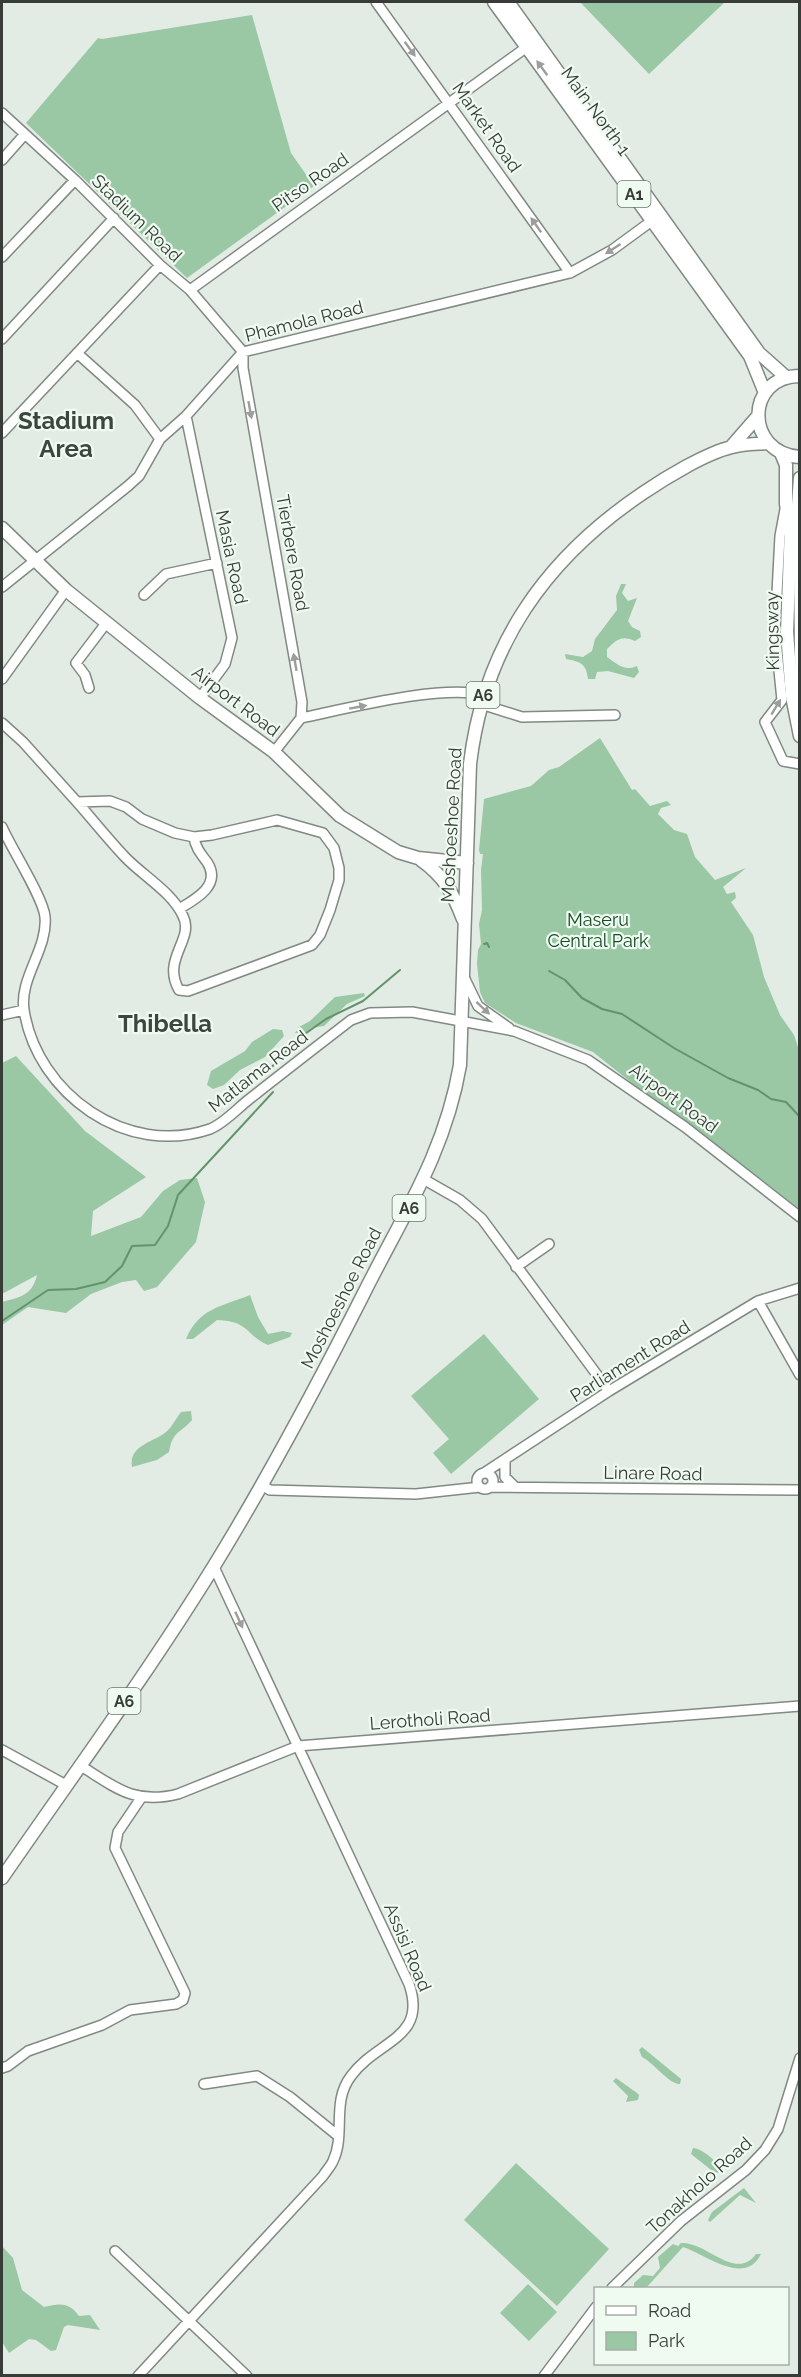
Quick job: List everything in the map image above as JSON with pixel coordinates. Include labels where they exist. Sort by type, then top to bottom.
[{"type":"main road","name":"Main North 1","points":[[494,2],[531,44],[759,353],[786,377]]},
{"type":"main road","name":"Main North 1","points":[[508,2],[531,44],[750,356],[765,393]]},
{"type":"main road","points":[[800,376],[786,377],[765,393],[758,416],[759,426],[768,443],[781,453],[800,457]]},
{"type":"main road","name":"Moshoeshoe Road","points":[[731,447],[758,416]]},
{"type":"main road","name":"Moshoeshoe Road","points":[[2,1878],[81,1766],[214,1567],[303,1410],[425,1180],[454,1102],[460,1065],[470,764],[482,699],[514,626],[538,588],[583,538],[606,519],[663,480],[731,447],[768,443]]},
{"type":"main road","name":"Kingsway","points":[[781,453],[786,465],[792,505],[787,632],[799,732]]},
{"type":"main road","name":"Kingsway","points":[[792,505],[800,478]]},
{"type":"main road","name":"Airport Road","points":[[2,528],[66,590],[201,698],[274,752],[340,816],[398,852],[418,858],[467,863]]},
{"type":"main road","points":[[418,858],[439,873],[451,888],[465,923]]},
{"type":"street","name":"Market Road","points":[[376,2],[570,273]]},
{"type":"street","name":"Pitso Road","points":[[190,290],[319,195],[451,104],[531,44]]},
{"type":"street","name":"Stadium Road","points":[[2,114],[75,180],[160,265],[190,290],[243,352]]},
{"type":"street","points":[[2,160],[25,134]]},
{"type":"street","points":[[2,257],[75,180]]},
{"type":"street","points":[[2,339],[114,218]]},
{"type":"street","name":"Phamola Road","points":[[2,587],[129,486],[139,476],[160,439],[186,416],[243,352],[570,273],[612,250],[653,220]]},
{"type":"street","points":[[2,433],[160,265]]},
{"type":"street","name":"Tierbere Road","points":[[243,352],[243,368],[302,702],[301,718]]},
{"type":"street","points":[[77,353],[135,405],[160,439]]},
{"type":"street","name":"Masia Road","points":[[186,416],[232,638],[225,664],[201,698]]},
{"type":"street","points":[[792,505],[800,694]]},
{"type":"street","points":[[792,505],[780,536],[776,616],[782,700],[765,722],[783,761],[800,764]]},
{"type":"street","points":[[144,595],[166,574],[217,562]]},
{"type":"street","points":[[2,679],[66,590]]},
{"type":"street","points":[[88,688],[85,675],[76,663],[107,622]]},
{"type":"street","points":[[274,752],[301,718],[424,695],[469,691],[522,717],[615,715]]},
{"type":"street","points":[[799,732],[800,699]]},
{"type":"street","points":[[2,723],[23,742],[126,858],[179,909],[184,917],[186,928],[176,952],[174,975],[179,990],[188,991],[312,945],[320,935],[339,880],[339,868],[334,848],[323,833],[277,820],[194,837],[175,833],[142,819],[126,807],[110,801],[77,802]]},
{"type":"street","name":"Matlama Road","points":[[2,827],[41,903],[45,917],[42,936],[24,991],[24,1010],[38,1051],[49,1072],[86,1111],[113,1126],[134,1132],[181,1136],[213,1128],[351,1020],[370,1013],[412,1012],[514,1031]]},
{"type":"street","points":[[179,909],[200,896],[212,881],[213,871],[198,850],[194,837]]},
{"type":"street","points":[[463,975],[478,1006],[514,1031]]},
{"type":"street","points":[[2,1015],[24,1010]]},
{"type":"street","name":"Airport Road","points":[[514,1031],[588,1060],[685,1127],[800,1217]]},
{"type":"street","points":[[425,1180],[460,1200],[482,1219],[609,1391]]},
{"type":"street","points":[[516,1267],[549,1244]]},
{"type":"street","name":"Parliament Road","points":[[486,1480],[504,1463],[609,1391],[758,1301],[800,1288]]},
{"type":"street","points":[[758,1301],[800,1375]]},
{"type":"street","points":[[504,1463],[505,1477],[511,1486]]},
{"type":"street","name":"Linare Road","points":[[261,1485],[270,1490],[416,1494],[486,1480],[511,1486],[800,1490]]},
{"type":"street","name":"Assisi Road","points":[[138,2376],[322,2176],[333,2161],[338,2135],[338,2104],[349,2078],[359,2066],[405,2030],[415,2010],[414,1997],[214,1567]]},
{"type":"street","name":"Lerotholi Road","points":[[81,1766],[122,1792],[157,1800],[178,1794],[298,1746],[800,1706]]},
{"type":"street","points":[[2,1750],[66,1785]]},
{"type":"street","points":[[2,2068],[8,2067],[28,2051],[102,2025],[130,2010],[176,2004],[183,2000],[186,1993],[116,1848],[118,1833],[141,1798]]},
{"type":"street","name":"Tonakholo Road","points":[[614,2287],[681,2221],[746,2170],[765,2150],[778,2129],[800,2058]]},
{"type":"street","points":[[204,2084],[257,2076],[290,2097],[338,2135]]},
{"type":"street","points":[[115,2251],[187,2322],[247,2376]]},
{"type":"street","points":[[544,2376],[594,2310]]},
{"type":"green space","points":[[580,2],[725,2],[649,74]]},
{"type":"green space","points":[[252,15],[291,153],[314,186],[187,278],[26,123],[98,38]]},
{"type":"green space","points":[[621,584],[626,584],[622,593],[628,601],[637,598],[628,621],[632,627],[640,631],[641,637],[635,641],[627,638],[617,640],[607,649],[607,657],[625,668],[637,666],[639,672],[634,678],[608,671],[597,672],[595,679],[588,679],[584,666],[579,662],[566,659],[565,654],[583,657],[592,651],[595,639],[617,610],[616,596]]},
{"type":"green space","name":"Maseru Central Park","points":[[600,738],[632,790],[635,789],[650,806],[667,801],[671,805],[661,808],[658,814],[674,830],[687,834],[695,857],[715,880],[746,868],[723,887],[727,894],[735,892],[736,898],[731,902],[753,935],[764,977],[780,1015],[794,1035],[799,1050],[799,1207],[791,1210],[593,1052],[516,1023],[485,1003],[480,992],[477,964],[481,944],[479,924],[482,910],[483,854],[480,854],[479,850],[484,799],[531,786],[549,770],[559,767]]},
{"type":"green space","points":[[364,993],[365,996],[347,1004],[324,1026],[311,1028],[307,1033],[295,1033],[335,997]]},
{"type":"green space","points":[[273,1029],[282,1030],[284,1036],[265,1057],[240,1070],[224,1085],[213,1089],[207,1085],[211,1071],[245,1051],[252,1042]]},
{"type":"green space","points":[[16,1056],[85,1131],[146,1177],[93,1211],[91,1236],[141,1217],[163,1191],[180,1180],[197,1178],[205,1202],[196,1242],[157,1287],[144,1291],[136,1280],[122,1282],[91,1294],[66,1313],[28,1307],[2,1325],[2,1302],[20,1297],[28,1291],[37,1275],[2,1294],[2,1063]]},
{"type":"green space","points":[[250,1295],[258,1317],[268,1334],[283,1331],[292,1333],[290,1337],[268,1345],[236,1323],[217,1320],[193,1339],[186,1339],[197,1321],[204,1315],[220,1306]]},
{"type":"green space","points":[[484,1334],[539,1399],[451,1474],[433,1453],[449,1439],[411,1396]]},
{"type":"green space","points":[[191,1411],[192,1420],[175,1436],[169,1452],[157,1460],[132,1467],[132,1459],[139,1448],[165,1433],[181,1412]]},
{"type":"green space","points":[[642,2047],[681,2079],[680,2084],[672,2081],[642,2057],[639,2050]]},
{"type":"green space","points":[[616,2078],[639,2095],[638,2100],[626,2102],[628,2096],[613,2081]]},
{"type":"green space","points":[[693,2148],[710,2157],[721,2172],[715,2173],[691,2154]]},
{"type":"green space","points":[[516,2163],[609,2249],[557,2306],[464,2220]]},
{"type":"green space","points":[[744,2188],[756,2203],[740,2195],[710,2222],[708,2220],[712,2212]]},
{"type":"green space","points":[[681,2243],[691,2244],[739,2264],[748,2261],[756,2254],[761,2254],[754,2263],[745,2268],[735,2268],[724,2266],[683,2247],[647,2287],[634,2287],[634,2283],[643,2275],[653,2276],[660,2268],[658,2257],[673,2244],[678,2246]]},
{"type":"green space","points":[[2,2246],[13,2258],[22,2290],[44,2307],[64,2305],[72,2308],[79,2316],[90,2315],[100,2330],[68,2325],[64,2327],[56,2350],[51,2351],[36,2340],[29,2339],[9,2353],[2,2342]]},
{"type":"green space","points":[[528,2284],[557,2312],[529,2341],[500,2313]]},
{"type":"waterway","points":[[484,944],[487,943],[489,947]]},
{"type":"waterway","points":[[270,1069],[295,1041],[326,1019],[363,1001],[400,970]]},
{"type":"waterway","points":[[549,971],[565,980],[582,998],[602,1009],[622,1014],[674,1048],[728,1078],[758,1090],[771,1099],[786,1102],[800,1117]]},
{"type":"waterway","points":[[2,1321],[48,1290],[76,1289],[105,1282],[122,1266],[132,1246],[155,1245],[168,1226],[178,1195],[273,1092]]},
{"type":"district","name":"Stadium Area","points":[[66,434]]},
{"type":"district","name":"Thibella","points":[[165,1023]]}]
